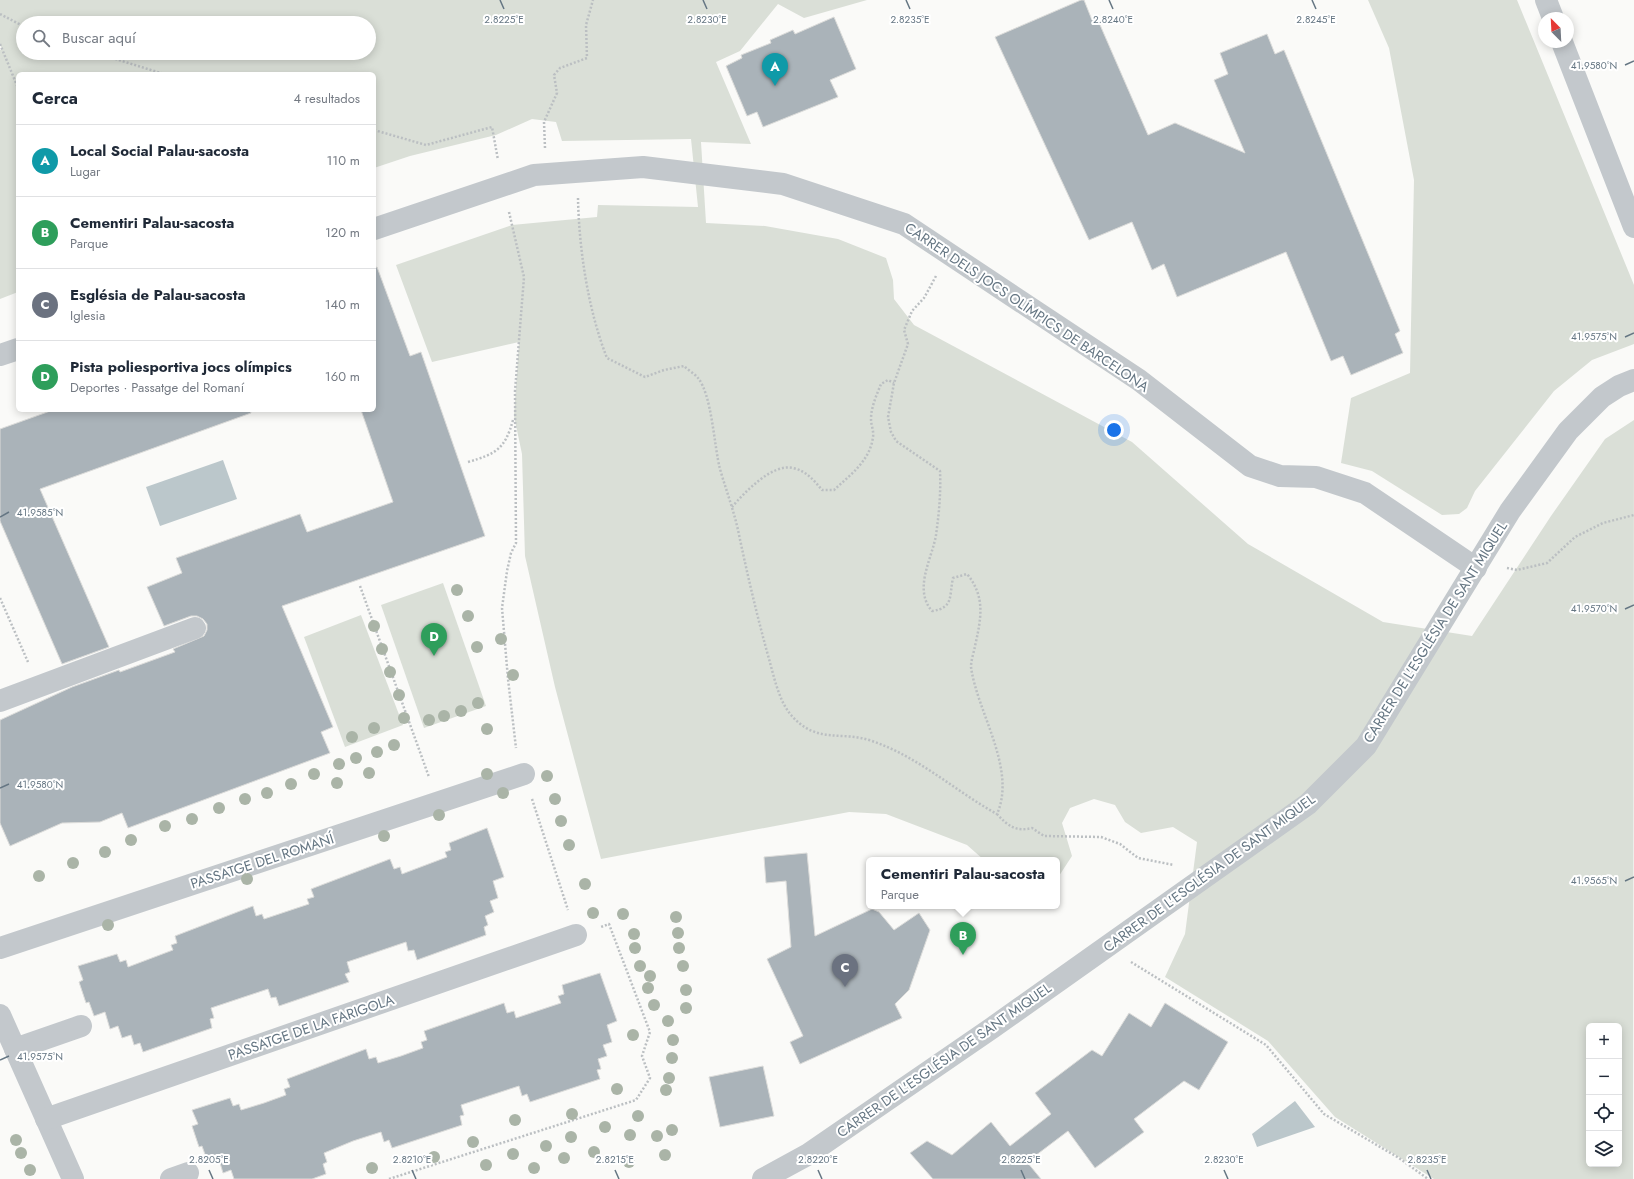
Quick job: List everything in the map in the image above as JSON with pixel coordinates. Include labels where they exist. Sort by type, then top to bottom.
[{"type":"street","points":[[1546,0],[1551,12]]},
{"type":"street","points":[[1564,48],[1634,227]]},
{"type":"street","name":"CARRER DELS JOCS OLÍMPICS DE BARCELONA","points":[[376,228],[534,175],[643,167],[783,184],[904,224],[1139,380],[1250,466],[1280,476],[1316,477],[1365,493],[1480,562]]},
{"type":"street","points":[[0,355],[16,350]]},
{"type":"street","name":"CARRER DE L'ESGLÉSIA DE SANT MIQUEL","points":[[763,1179],[807,1154],[1106,947],[1308,804],[1366,746],[1510,511],[1568,431],[1602,397],[1619,386],[1634,380]]},
{"type":"street","points":[[0,701],[195,628]]},
{"type":"street","name":"PASSATGE DEL ROMANÍ","points":[[0,948],[524,774]]},
{"type":"street","name":"PASSATGE DE LA FARIGOLA","points":[[46,1119],[576,935]]},
{"type":"street","points":[[0,1015],[73,1179]]},
{"type":"street","points":[[15,1049],[81,1026]]},
{"type":"path","points":[[549,174],[546,162],[544,122],[557,94],[554,75],[560,68],[587,58],[586,25],[593,0]]},
{"type":"path","points":[[0,14],[16,22]]},
{"type":"path","points":[[0,44],[16,83]]},
{"type":"path","points":[[119,60],[158,72]]},
{"type":"path","points":[[376,131],[426,145],[492,127],[503,186],[524,277],[514,416],[516,543],[511,553],[507,571],[502,608],[516,754],[524,774],[576,935],[609,924],[650,1032],[642,1056],[650,1078],[636,1100],[389,1179]]},
{"type":"path","points":[[578,172],[579,217],[591,301],[598,336],[607,358],[644,377],[664,370],[684,366],[698,378],[705,391],[720,469],[732,507],[745,568],[760,627],[782,700],[791,715],[809,731],[826,735],[870,740],[899,751],[997,814],[1007,825],[1015,829],[1024,830],[1032,828],[1044,836],[1101,837],[1120,844],[1138,858],[1209,874]]},
{"type":"path","points":[[950,255],[924,298],[912,311],[904,330],[908,344],[894,383],[888,416],[890,432],[896,441],[940,471],[941,492],[936,535],[924,578],[925,603],[932,611],[941,610],[950,602],[953,578],[967,574],[976,585],[982,612],[971,665],[975,685],[996,749],[1001,774],[1003,801],[997,814]]},
{"type":"path","points":[[732,507],[746,491],[762,478],[780,470],[792,468],[811,476],[822,490],[834,490],[860,466],[868,454],[874,436],[871,419],[876,396],[881,384],[888,380],[894,383]]},
{"type":"path","points":[[468,462],[487,456],[500,448],[509,436],[514,416]]},
{"type":"path","points":[[1480,562],[1517,570],[1547,563],[1575,537],[1604,523],[1634,515]]},
{"type":"path","points":[[360,586],[438,802]]},
{"type":"path","points":[[0,598],[39,686]]},
{"type":"path","points":[[1106,947],[1266,1045],[1324,1114],[1399,1158],[1428,1179]]},
{"type":"shaded area","points":[[0,0],[867,0],[804,18],[778,4],[740,51],[716,62],[751,144],[701,142],[706,223],[765,226],[838,239],[886,258],[893,280],[894,299],[914,325],[1132,442],[1248,544],[1383,622],[1472,636],[1551,516],[1605,439],[1634,420],[1633,1179],[1434,1179],[1335,1117],[1268,1041],[1165,977],[1185,934],[1197,842],[1173,827],[1141,833],[1125,822],[1115,805],[1094,799],[1070,808],[1062,823],[1072,856],[1060,874],[1060,857],[981,857],[967,845],[886,814],[849,812],[601,859],[555,687],[525,556],[522,454],[514,416],[519,342],[432,362],[396,265],[512,225],[597,217],[598,205],[698,207],[691,139],[562,141],[556,122],[532,119],[496,135],[410,156],[376,167],[376,72],[16,72],[16,293],[0,299],[0,50],[2,49],[0,44]]},
{"type":"shaded area","points":[[1368,0],[1517,0],[1634,285],[1634,344],[1592,360],[1554,391],[1475,491],[1467,508],[1459,514],[1442,515],[1372,471],[1341,463],[1351,398],[1410,373],[1414,180],[1389,48]]},
{"type":"shaded area","points":[[223,460],[237,499],[160,526],[146,487]]},
{"type":"shaded area","points":[[443,583],[486,706],[424,728],[381,605]]},
{"type":"shaded area","points":[[361,615],[403,725],[345,747],[304,637]]},
{"type":"shaded area","points":[[1295,1101],[1315,1127],[1257,1147],[1252,1134]]},
{"type":"building","points":[[1084,0],[1092,20],[1097,18],[1148,135],[1175,123],[1245,153],[1214,80],[1228,74],[1220,53],[1267,34],[1275,54],[1284,50],[1400,331],[1395,334],[1403,353],[1351,375],[1343,356],[1331,361],[1286,252],[1177,297],[1164,264],[1152,270],[1132,222],[1089,240],[995,37]]},
{"type":"building","points":[[834,17],[856,69],[830,80],[838,97],[763,127],[757,112],[747,116],[726,66],[742,58],[741,55],[771,43],[770,40],[793,30],[795,34]]},
{"type":"building","points":[[376,267],[410,356],[421,352],[485,536],[282,606],[333,727],[321,732],[330,753],[128,828],[122,813],[100,822],[62,823],[10,846],[0,823],[0,720],[72,687],[119,670],[120,672],[175,652],[173,649],[204,636],[207,630],[207,624],[203,619],[197,616],[191,616],[164,626],[147,587],[182,573],[176,558],[300,514],[307,532],[393,502],[362,412],[376,412]]},
{"type":"building","points":[[47,412],[251,413],[40,489],[109,647],[62,664],[0,521],[0,429]]},
{"type":"building","points":[[487,828],[504,877],[493,881],[498,898],[490,901],[494,912],[485,916],[488,925],[484,927],[486,935],[417,960],[414,950],[408,951],[406,942],[347,962],[350,972],[345,974],[349,982],[279,1006],[276,997],[271,998],[268,989],[211,1008],[214,1018],[210,1019],[212,1028],[143,1052],[140,1043],[134,1045],[131,1035],[122,1038],[118,1026],[110,1029],[105,1012],[94,1016],[89,1002],[86,1003],[79,982],[83,980],[78,966],[117,954],[120,962],[126,960],[128,967],[173,950],[171,945],[177,943],[175,936],[253,906],[256,916],[262,914],[264,919],[309,904],[307,899],[314,897],[311,889],[390,859],[394,869],[400,867],[402,874],[447,857],[445,852],[451,850],[449,843]]},
{"type":"building","points":[[807,853],[815,936],[872,909],[879,912],[894,930],[919,913],[930,930],[909,990],[895,1004],[902,1018],[800,1064],[790,1042],[803,1036],[767,959],[791,947],[786,881],[766,883],[764,857]]},
{"type":"building","points":[[600,973],[617,1021],[607,1025],[612,1042],[603,1045],[607,1056],[598,1059],[601,1069],[597,1070],[600,1079],[530,1102],[527,1094],[522,1096],[519,1086],[461,1105],[464,1115],[460,1116],[462,1125],[392,1148],[389,1140],[384,1142],[381,1132],[353,1141],[324,1153],[327,1162],[323,1164],[326,1174],[312,1179],[234,1179],[231,1170],[223,1173],[218,1156],[207,1160],[202,1146],[199,1147],[192,1126],[198,1124],[192,1110],[230,1098],[233,1106],[239,1104],[241,1110],[264,1103],[286,1095],[284,1089],[290,1087],[287,1079],[366,1049],[369,1059],[376,1057],[378,1063],[401,1056],[423,1048],[421,1042],[427,1040],[424,1031],[504,1003],[507,1013],[514,1011],[516,1018],[561,1003],[558,996],[564,994],[562,985]]},
{"type":"building","points":[[1165,1003],[1228,1042],[1199,1090],[1184,1081],[1134,1119],[1144,1132],[1095,1168],[1068,1131],[1027,1162],[1041,1179],[933,1179],[910,1153],[927,1141],[952,1155],[991,1122],[1010,1146],[1051,1114],[1035,1093],[1092,1050],[1102,1056],[1129,1013],[1151,1027]]},
{"type":"building","points":[[763,1066],[774,1116],[720,1127],[709,1077]]},
{"type":"place","name":"Local Social Palau-sacosta","points":[[775,86]]},
{"type":"place","name":"Pista poliesportiva jocs olímpics","points":[[434,656]]},
{"type":"place","name":"Cementiri Palau-sacosta","points":[[963,955]]},
{"type":"place","name":"Església de Palau-sacosta","points":[[845,987]]}]
